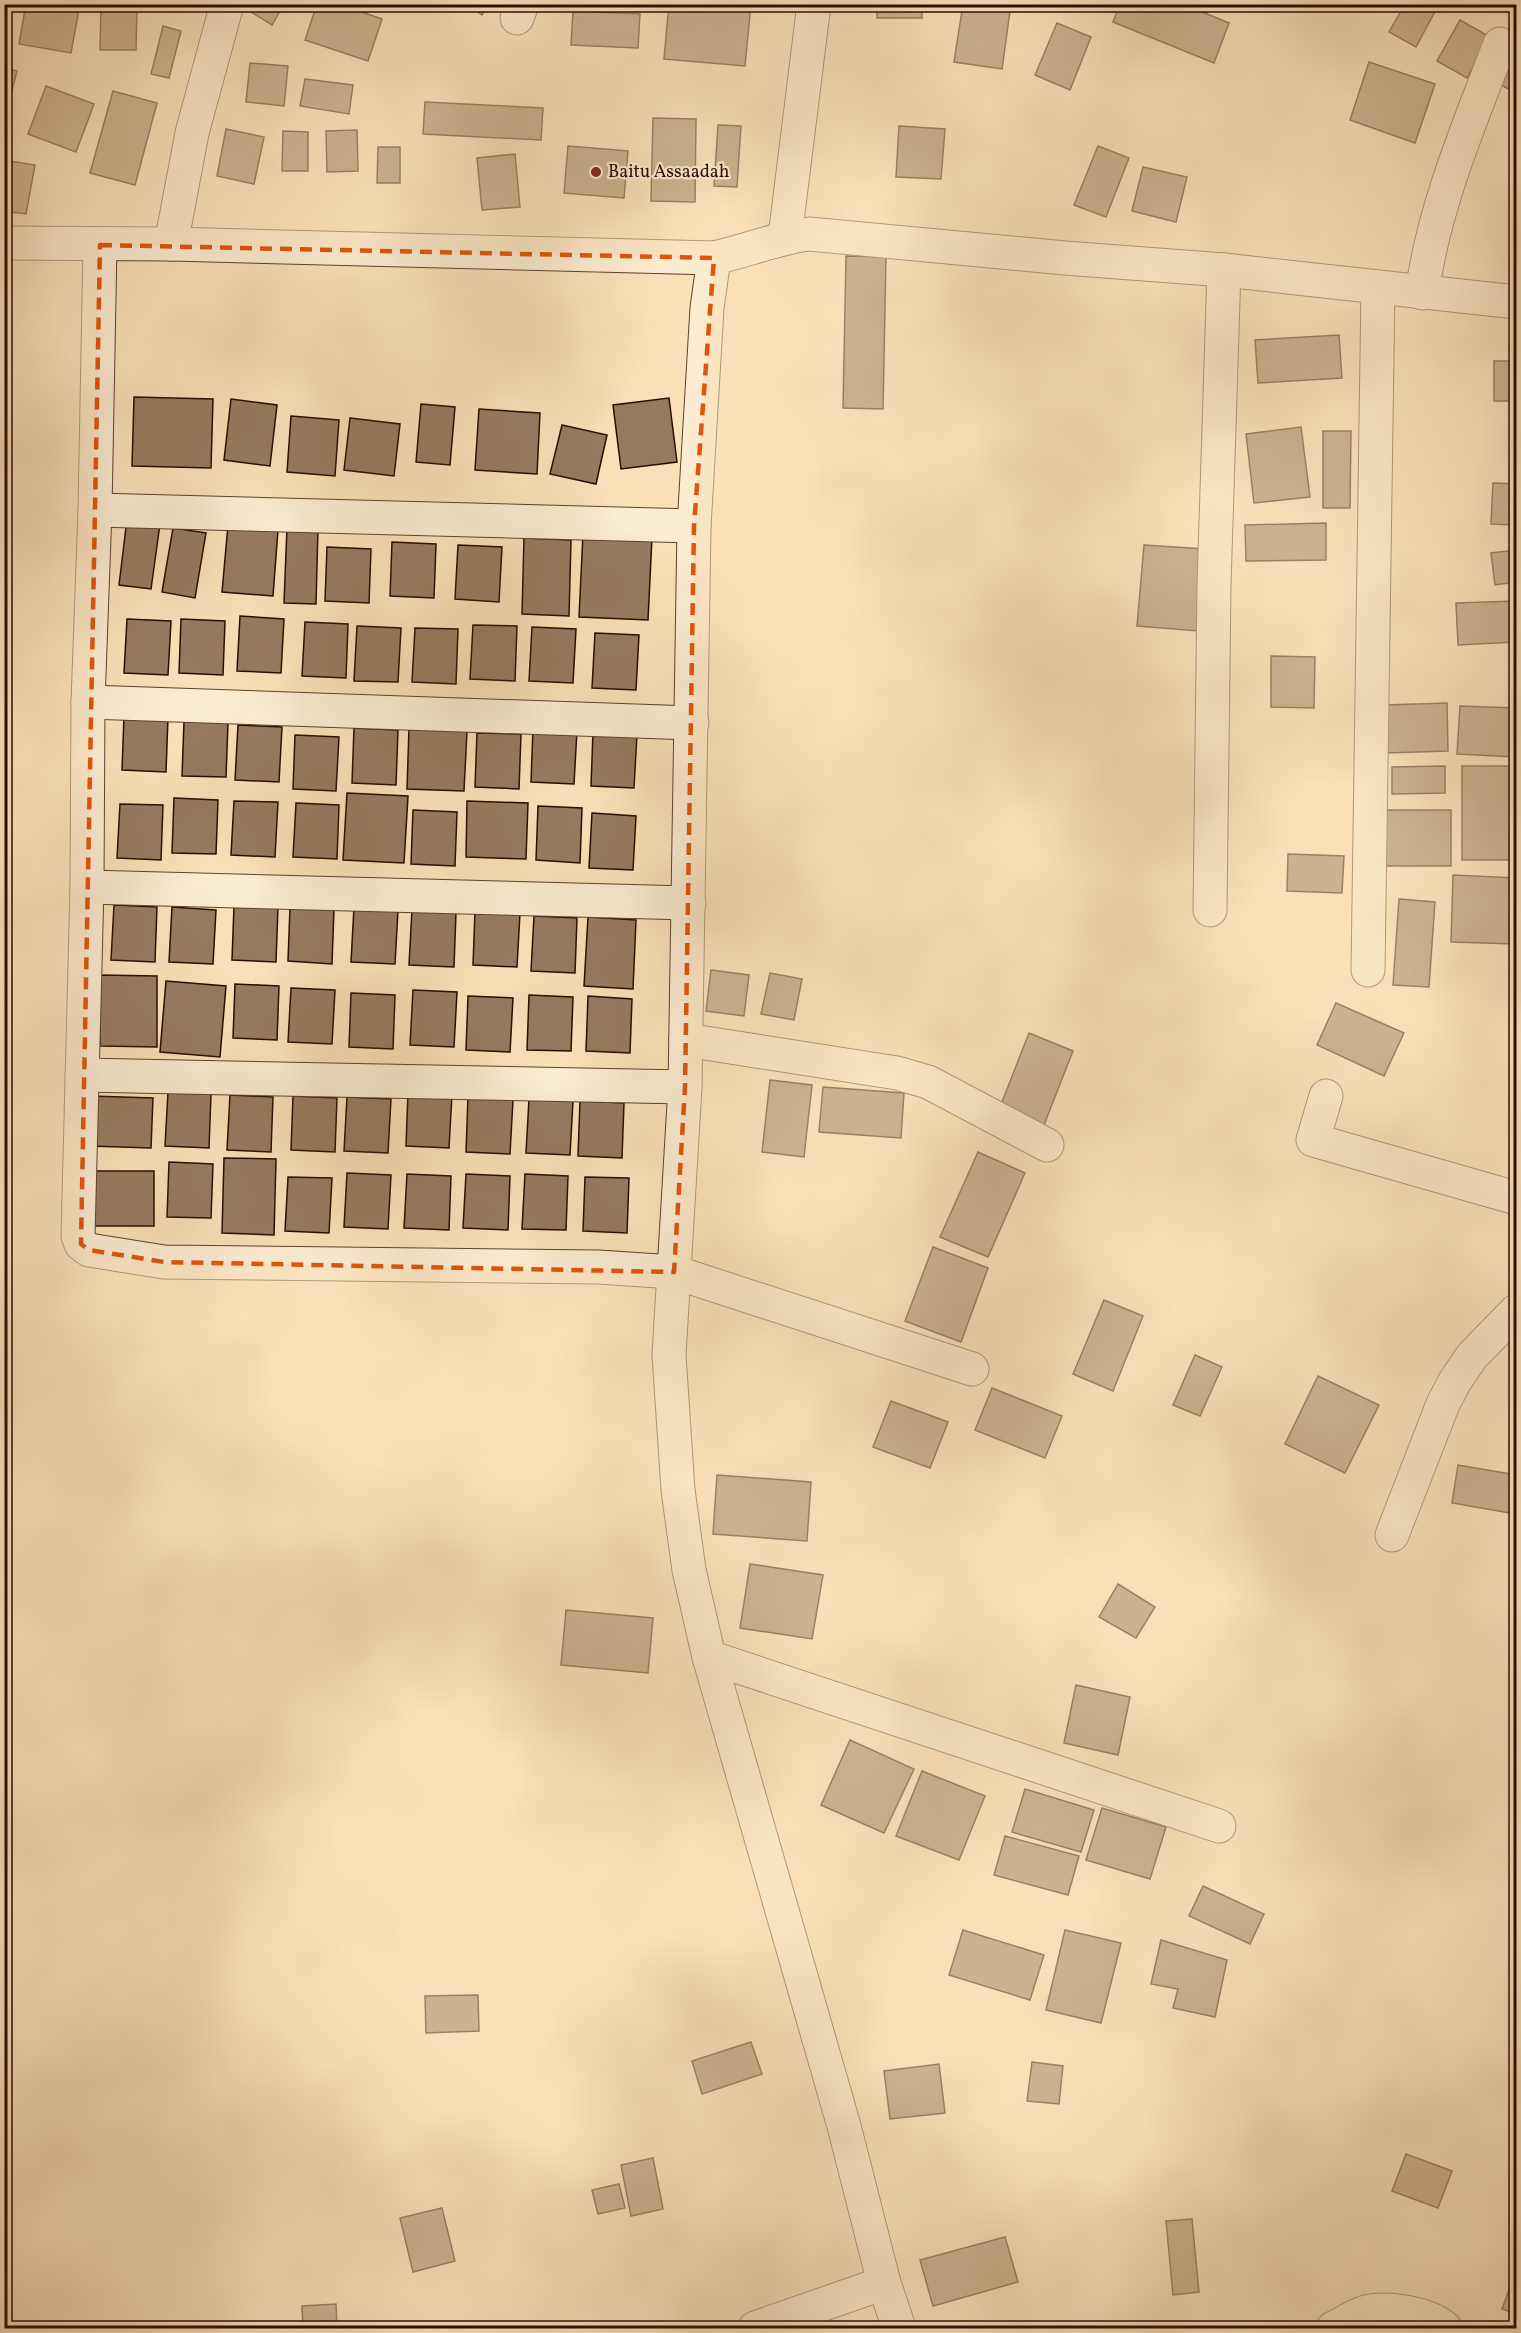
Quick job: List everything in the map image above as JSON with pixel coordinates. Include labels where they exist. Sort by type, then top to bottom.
[{"type":"street","points":[[171,244],[192,133],[227,4]]},
{"type":"street","points":[[785,237],[814,4]]},
{"type":"street","points":[[1422,293],[1428,253],[1448,185],[1500,44]]},
{"type":"street","points":[[4,243],[171,244],[714,258],[751,250],[785,237],[809,234],[1224,270],[1516,302]]},
{"type":"street","points":[[100,245],[96,510],[88,702],[87,887],[78,1236],[81,1244],[89,1250],[164,1262],[598,1268],[674,1272],[972,1369]]},
{"type":"street","points":[[714,258],[707,308],[694,526],[685,1087],[669,1355],[678,1490],[689,1570],[709,1657],[844,2126],[884,2283],[899,2328]]},
{"type":"street","points":[[1210,910],[1214,585],[1224,270]]},
{"type":"street","points":[[1368,970],[1378,287]]},
{"type":"street","points":[[96,510],[694,526]]},
{"type":"street","points":[[88,702],[692,723]]},
{"type":"street","points":[[87,887],[689,903]]},
{"type":"street","points":[[686,1040],[897,1073],[928,1082],[1047,1145]]},
{"type":"street","points":[[82,1075],[685,1087]]},
{"type":"street","points":[[1326,1095],[1313,1140],[1516,1198]]},
{"type":"street","points":[[1392,1535],[1443,1404],[1455,1381],[1472,1356],[1516,1311]]},
{"type":"street","points":[[709,1657],[1219,1826]]},
{"type":"street","points":[[755,2328],[884,2283]]},
{"type":"street","points":[[1333,2328],[1364,2313],[1400,2311],[1438,2322],[1445,2328]]},
{"type":"highlighted area","points":[[100,245],[714,258],[694,526],[685,1087],[674,1272],[164,1262],[89,1250],[81,1244]]},
{"type":"building","points":[[26,4],[80,4],[71,53],[19,44]]},
{"type":"building","points":[[255,4],[284,4],[272,25],[251,12]]},
{"type":"building","points":[[317,4],[339,4],[382,19],[368,61],[305,40]]},
{"type":"building","points":[[467,4],[489,4],[482,15]]},
{"type":"building","points":[[669,4],[751,4],[745,66],[664,59]]},
{"type":"building","points":[[877,4],[922,4],[922,18],[877,18]]},
{"type":"building","points":[[963,4],[1011,4],[1002,69],[954,62]]},
{"type":"building","points":[[1120,4],[1183,4],[1229,23],[1214,63],[1113,22]]},
{"type":"building","points":[[1405,4],[1439,4],[1416,47],[1389,32]]},
{"type":"building","points":[[101,6],[137,7],[136,50],[100,50]]},
{"type":"building","points":[[573,11],[640,14],[638,48],[571,45]]},
{"type":"building","points":[[1460,20],[1490,37],[1467,78],[1437,61]]},
{"type":"building","points":[[1057,23],[1091,37],[1070,90],[1035,75]]},
{"type":"building","points":[[163,26],[181,31],[169,78],[151,74]]},
{"type":"building","points":[[1512,48],[1516,51],[1516,93],[1495,82]]},
{"type":"building","points":[[1369,62],[1435,84],[1415,143],[1350,120]]},
{"type":"building","points":[[250,63],[288,66],[284,106],[246,102]]},
{"type":"building","points":[[4,67],[17,71],[4,121]]},
{"type":"building","points":[[305,79],[353,85],[349,114],[300,106]]},
{"type":"building","points":[[46,86],[94,104],[76,152],[28,134]]},
{"type":"building","points":[[113,91],[157,103],[135,185],[90,173]]},
{"type":"building","points":[[425,102],[543,108],[541,140],[423,134]]},
{"type":"building","points":[[653,118],[696,119],[695,202],[651,201]]},
{"type":"building","points":[[718,125],[741,126],[737,187],[714,186]]},
{"type":"building","points":[[899,126],[945,129],[941,179],[896,177]]},
{"type":"building","points":[[226,129],[264,137],[254,184],[217,176]]},
{"type":"building","points":[[357,130],[358,171],[327,172],[326,131]]},
{"type":"building","points":[[283,131],[308,132],[308,171],[282,171]]},
{"type":"building","name":"Baitu Assaadah","points":[[568,146],[628,151],[624,198],[564,193]]},
{"type":"building","points":[[1098,146],[1129,158],[1106,217],[1074,205]]},
{"type":"building","points":[[378,147],[400,147],[400,183],[377,183]]},
{"type":"building","points":[[515,154],[520,207],[482,210],[477,158]]},
{"type":"building","points":[[4,160],[35,165],[26,214],[4,211]]},
{"type":"building","points":[[1143,167],[1187,177],[1176,222],[1132,211]]},
{"type":"building","points":[[846,256],[886,257],[883,409],[843,408]]},
{"type":"building","points":[[1339,335],[1342,378],[1258,383],[1255,340]]},
{"type":"building","points":[[1494,361],[1516,361],[1516,401],[1494,401]]},
{"type":"building","points":[[134,397],[213,399],[211,468],[132,466]]},
{"type":"building","points":[[669,398],[677,462],[621,469],[613,405]]},
{"type":"building","points":[[231,399],[277,405],[270,466],[224,460]]},
{"type":"building","points":[[421,404],[455,407],[450,465],[416,462]]},
{"type":"building","points":[[479,409],[540,413],[537,474],[475,470]]},
{"type":"building","points":[[291,416],[339,420],[335,476],[287,472]]},
{"type":"building","points":[[350,418],[400,424],[394,476],[344,470]]},
{"type":"building","points":[[562,425],[607,435],[596,484],[550,474]]},
{"type":"building","points":[[1301,427],[1310,497],[1254,503],[1246,434]]},
{"type":"building","points":[[1323,431],[1351,431],[1350,508],[1323,508]]},
{"type":"building","points":[[1493,483],[1516,484],[1516,525],[1491,524]]},
{"type":"building","points":[[127,519],[160,524],[151,589],[119,585]]},
{"type":"building","points":[[1326,523],[1326,560],[1246,561],[1245,525]]},
{"type":"building","points":[[228,525],[278,530],[273,596],[222,592]]},
{"type":"building","points":[[287,527],[318,528],[316,604],[284,603]]},
{"type":"building","points":[[173,528],[206,533],[195,598],[162,592]]},
{"type":"building","points":[[583,534],[652,537],[648,620],[579,617]]},
{"type":"building","points":[[524,538],[571,540],[569,616],[522,614]]},
{"type":"building","points":[[392,542],[436,544],[434,598],[390,596]]},
{"type":"building","points":[[458,545],[502,547],[499,602],[455,599]]},
{"type":"building","points":[[1144,545],[1205,549],[1199,631],[1137,626]]},
{"type":"building","points":[[327,547],[371,549],[369,603],[325,601]]},
{"type":"building","points":[[1516,550],[1516,582],[1495,585],[1491,553]]},
{"type":"building","points":[[1516,601],[1516,642],[1458,645],[1456,603]]},
{"type":"building","points":[[240,616],[284,619],[281,673],[237,671]]},
{"type":"building","points":[[127,619],[171,621],[168,675],[124,673]]},
{"type":"building","points":[[181,619],[225,621],[223,675],[179,673]]},
{"type":"building","points":[[305,622],[348,624],[346,678],[302,676]]},
{"type":"building","points":[[473,625],[517,626],[515,681],[470,679]]},
{"type":"building","points":[[357,626],[401,628],[398,682],[354,681]]},
{"type":"building","points":[[532,627],[576,629],[573,683],[529,681]]},
{"type":"building","points":[[415,628],[458,629],[456,684],[412,682]]},
{"type":"building","points":[[595,633],[639,635],[636,690],[592,688]]},
{"type":"building","points":[[1271,656],[1315,657],[1314,708],[1271,707]]},
{"type":"building","points":[[1447,703],[1448,751],[1386,753],[1385,705]]},
{"type":"building","points":[[1460,706],[1516,708],[1516,757],[1457,754]]},
{"type":"building","points":[[124,716],[168,718],[166,772],[122,770]]},
{"type":"building","points":[[184,721],[228,723],[226,777],[182,776]]},
{"type":"building","points":[[238,725],[282,727],[279,782],[235,780]]},
{"type":"building","points":[[354,728],[398,730],[396,785],[352,783]]},
{"type":"building","points":[[409,728],[467,731],[464,791],[407,789]]},
{"type":"building","points":[[533,728],[577,730],[574,784],[531,782]]},
{"type":"building","points":[[593,732],[637,734],[634,788],[591,786]]},
{"type":"building","points":[[477,733],[521,734],[519,789],[475,787]]},
{"type":"building","points":[[295,735],[339,737],[336,791],[293,789]]},
{"type":"building","points":[[1445,766],[1445,793],[1392,794],[1392,767]]},
{"type":"building","points":[[1462,766],[1516,766],[1516,860],[1462,860]]},
{"type":"building","points":[[347,793],[408,796],[404,863],[343,860]]},
{"type":"building","points":[[174,798],[218,800],[216,854],[172,853]]},
{"type":"building","points":[[234,801],[278,802],[275,857],[231,855]]},
{"type":"building","points":[[467,801],[528,803],[526,859],[466,857]]},
{"type":"building","points":[[296,803],[339,805],[337,859],[293,857]]},
{"type":"building","points":[[120,804],[163,805],[161,860],[117,858]]},
{"type":"building","points":[[538,806],[582,808],[580,863],[536,860]]},
{"type":"building","points":[[413,810],[457,812],[455,866],[411,864]]},
{"type":"building","points":[[1382,810],[1451,810],[1451,866],[1383,866]]},
{"type":"building","points":[[592,813],[636,816],[633,870],[589,868]]},
{"type":"building","points":[[1288,854],[1344,856],[1342,893],[1287,891]]},
{"type":"building","points":[[1453,875],[1516,878],[1516,944],[1451,942]]},
{"type":"building","points":[[1399,899],[1435,902],[1429,987],[1393,985]]},
{"type":"building","points":[[114,905],[157,907],[155,962],[111,960]]},
{"type":"building","points":[[234,906],[278,907],[276,962],[232,960]]},
{"type":"building","points":[[172,907],[216,910],[213,964],[169,962]]},
{"type":"building","points":[[290,907],[334,909],[332,964],[288,961]]},
{"type":"building","points":[[354,907],[398,910],[395,964],[351,962]]},
{"type":"building","points":[[412,910],[456,912],[454,967],[409,965]]},
{"type":"building","points":[[475,911],[520,913],[517,967],[473,965]]},
{"type":"building","points":[[534,916],[577,918],[575,973],[531,971]]},
{"type":"building","points":[[588,917],[636,920],[633,989],[584,986]]},
{"type":"building","points":[[711,970],[749,975],[744,1016],[706,1011]]},
{"type":"building","points":[[770,973],[802,979],[794,1020],[761,1014]]},
{"type":"building","points":[[100,975],[157,976],[157,1047],[100,1046]]},
{"type":"building","points":[[166,981],[226,986],[220,1057],[160,1052]]},
{"type":"building","points":[[235,984],[279,986],[277,1040],[233,1038]]},
{"type":"building","points":[[291,988],[335,990],[332,1044],[288,1042]]},
{"type":"building","points":[[413,990],[457,992],[454,1047],[410,1045]]},
{"type":"building","points":[[351,993],[395,995],[393,1049],[349,1047]]},
{"type":"building","points":[[529,995],[573,997],[571,1051],[527,1050]]},
{"type":"building","points":[[468,996],[513,998],[510,1052],[466,1050]]},
{"type":"building","points":[[588,996],[632,999],[630,1053],[586,1051]]},
{"type":"building","points":[[1336,1003],[1404,1033],[1384,1076],[1317,1045]]},
{"type":"building","points":[[1029,1033],[1073,1051],[1044,1125],[1000,1107]]},
{"type":"building","points":[[770,1080],[812,1085],[804,1157],[762,1152]]},
{"type":"building","points":[[823,1087],[904,1093],[901,1138],[819,1132]]},
{"type":"building","points":[[168,1092],[211,1094],[209,1148],[165,1146]]},
{"type":"building","points":[[408,1092],[452,1094],[449,1148],[406,1146]]},
{"type":"building","points":[[230,1095],[273,1097],[271,1152],[227,1150]]},
{"type":"building","points":[[91,1096],[153,1098],[151,1148],[89,1146]]},
{"type":"building","points":[[293,1096],[337,1098],[335,1152],[291,1150]]},
{"type":"building","points":[[347,1097],[391,1099],[388,1153],[344,1151]]},
{"type":"building","points":[[468,1097],[513,1100],[510,1154],[466,1152]]},
{"type":"building","points":[[529,1099],[573,1101],[570,1155],[526,1153]]},
{"type":"building","points":[[580,1101],[624,1103],[622,1158],[578,1156]]},
{"type":"building","points":[[978,1152],[1025,1173],[988,1257],[940,1237]]},
{"type":"building","points":[[224,1158],[276,1159],[274,1235],[222,1233]]},
{"type":"building","points":[[169,1162],[213,1164],[211,1218],[167,1217]]},
{"type":"building","points":[[86,1171],[154,1171],[154,1226],[86,1226]]},
{"type":"building","points":[[347,1173],[391,1175],[388,1229],[344,1227]]},
{"type":"building","points":[[407,1174],[451,1176],[449,1230],[404,1228]]},
{"type":"building","points":[[466,1174],[510,1176],[508,1230],[463,1228]]},
{"type":"building","points":[[525,1174],[568,1176],[566,1230],[522,1229]]},
{"type":"building","points":[[288,1177],[332,1178],[329,1233],[285,1231]]},
{"type":"building","points":[[585,1177],[629,1178],[627,1233],[583,1231]]},
{"type":"building","points":[[933,1247],[988,1268],[961,1342],[905,1321]]},
{"type":"building","points":[[1104,1300],[1143,1316],[1113,1391],[1073,1374]]},
{"type":"building","points":[[1195,1355],[1222,1367],[1200,1416],[1173,1405]]},
{"type":"building","points":[[1318,1376],[1379,1405],[1345,1473],[1285,1444]]},
{"type":"building","points":[[992,1388],[1062,1416],[1045,1458],[975,1430]]},
{"type":"building","points":[[891,1401],[948,1422],[930,1468],[873,1447]]},
{"type":"building","points":[[1458,1465],[1516,1475],[1516,1514],[1452,1503]]},
{"type":"building","points":[[717,1475],[811,1482],[807,1541],[713,1534]]},
{"type":"building","points":[[750,1564],[823,1575],[812,1639],[740,1628]]},
{"type":"building","points":[[1118,1584],[1155,1607],[1136,1638],[1099,1617]]},
{"type":"building","points":[[566,1610],[653,1618],[648,1673],[561,1665]]},
{"type":"building","points":[[1076,1685],[1130,1697],[1118,1755],[1064,1743]]},
{"type":"building","points":[[850,1740],[914,1769],[884,1833],[821,1805]]},
{"type":"building","points":[[922,1771],[985,1796],[959,1860],[896,1836]]},
{"type":"building","points":[[1025,1789],[1094,1810],[1081,1852],[1012,1832]]},
{"type":"building","points":[[1102,1808],[1166,1827],[1150,1879],[1086,1860]]},
{"type":"building","points":[[1005,1836],[1079,1856],[1068,1895],[994,1875]]},
{"type":"building","points":[[1203,1886],[1264,1914],[1250,1944],[1189,1916]]},
{"type":"building","points":[[963,1930],[1044,1955],[1030,2000],[949,1975]]},
{"type":"building","points":[[1065,1930],[1121,1943],[1101,2023],[1046,2010]]},
{"type":"building","points":[[1161,1940],[1227,1960],[1215,2017],[1173,2008],[1178,1989],[1151,1984]]},
{"type":"building","points":[[478,1995],[479,2031],[426,2033],[425,1996]]},
{"type":"building","points":[[751,2042],[762,2074],[702,2094],[692,2061]]},
{"type":"building","points":[[1032,2062],[1063,2066],[1059,2104],[1027,2101]]},
{"type":"building","points":[[939,2064],[945,2113],[890,2119],[884,2071]]},
{"type":"building","points":[[1406,2154],[1452,2171],[1438,2208],[1392,2191]]},
{"type":"building","points":[[653,2158],[663,2209],[631,2216],[621,2165]]},
{"type":"building","points":[[619,2184],[625,2208],[598,2214],[592,2190]]},
{"type":"building","points":[[442,2208],[455,2261],[413,2272],[400,2218]]},
{"type":"building","points":[[1192,2219],[1199,2292],[1173,2295],[1166,2221]]},
{"type":"building","points":[[1005,2237],[1018,2282],[933,2306],[920,2260]]},
{"type":"building","points":[[1516,2270],[1516,2314],[1502,2309]]},
{"type":"building","points":[[336,2304],[337,2328],[303,2328],[302,2306]]},
{"type":"place","name":"Baitu Assaadah","points":[[596,172]]}]
